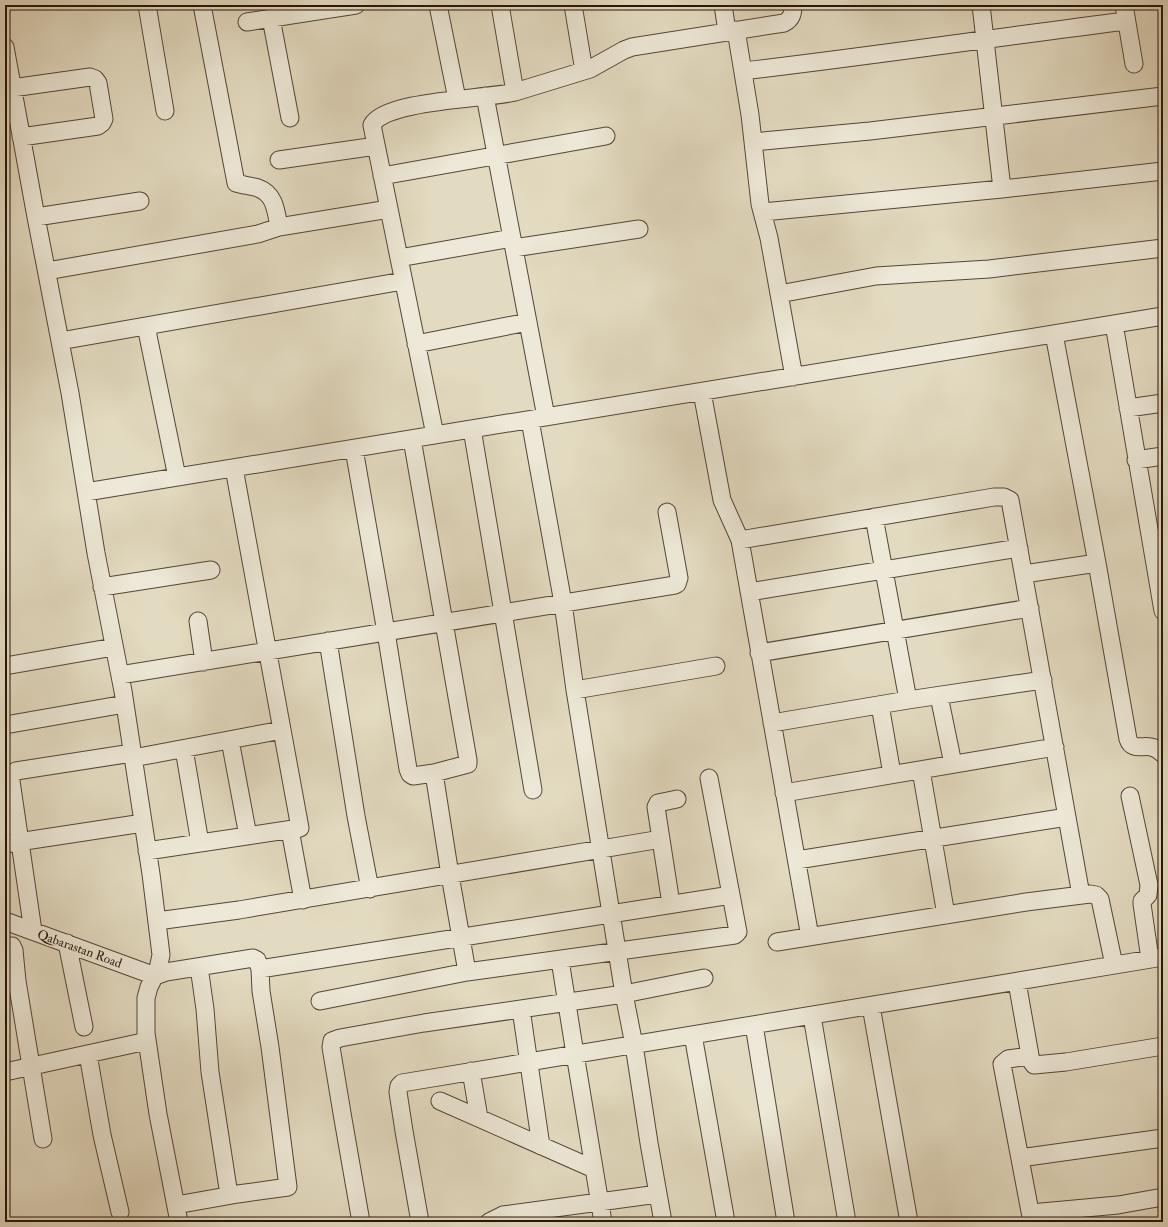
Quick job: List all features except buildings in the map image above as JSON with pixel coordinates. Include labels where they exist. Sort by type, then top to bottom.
[{"type":"street","points":[[147,5],[165,111]]},
{"type":"street","points":[[202,5],[236,183],[268,192],[275,205],[280,227]]},
{"type":"street","points":[[247,22],[356,5]]},
{"type":"street","points":[[438,5],[458,99]]},
{"type":"street","points":[[500,5],[515,92]]},
{"type":"street","points":[[573,5],[584,71]]},
{"type":"street","points":[[723,5],[732,30],[743,71],[758,189],[769,238],[794,377]]},
{"type":"street","points":[[435,435],[372,125],[378,117],[407,107],[515,92],[584,71],[632,47],[784,23],[792,16],[793,5]]},
{"type":"street","points":[[981,5],[1002,189]]},
{"type":"street","points":[[743,71],[857,58],[985,39],[1125,13],[1134,64]]},
{"type":"street","points":[[271,18],[290,118]]},
{"type":"street","points":[[5,47],[20,137],[70,393],[102,587],[120,675],[147,850],[160,943],[160,962],[155,976],[148,987],[146,998],[148,1041],[158,1114],[179,1222]]},
{"type":"street","points":[[12,88],[90,77],[96,79],[104,119],[98,126],[20,137]]},
{"type":"street","points":[[485,96],[528,322],[538,418],[575,690],[602,849],[624,994],[664,1222]]},
{"type":"street","points":[[753,142],[870,131],[1163,96]]},
{"type":"street","points":[[382,176],[606,136]]},
{"type":"street","points":[[279,160],[376,146]]},
{"type":"street","points":[[762,212],[1002,189],[1163,171]]},
{"type":"street","points":[[36,217],[140,201]]},
{"type":"street","points":[[47,271],[258,234],[280,227],[389,209]]},
{"type":"street","points":[[399,258],[513,243],[639,229]]},
{"type":"street","points":[[779,294],[876,276],[989,268],[1163,248]]},
{"type":"street","points":[[60,341],[404,281]]},
{"type":"street","points":[[86,492],[1163,316]]},
{"type":"street","points":[[416,344],[528,322]]},
{"type":"street","points":[[1114,324],[1136,460],[1163,611]]},
{"type":"street","points":[[146,326],[177,477]]},
{"type":"street","points":[[1054,334],[1130,744],[1133,746],[1152,747],[1163,754]]},
{"type":"street","points":[[702,392],[722,500],[740,540],[810,937]]},
{"type":"street","points":[[1128,408],[1163,404]]},
{"type":"street","points":[[472,429],[533,790]]},
{"type":"street","points":[[354,448],[408,769],[410,774],[413,776],[434,773],[468,764],[468,760],[412,439]]},
{"type":"street","points":[[1136,460],[1163,456]]},
{"type":"street","points":[[147,850],[300,828],[234,468]]},
{"type":"street","points":[[740,540],[994,497],[1004,496],[1010,500],[1020,548],[1081,895]]},
{"type":"street","points":[[120,675],[678,584],[680,578],[667,512]]},
{"type":"street","points":[[874,517],[908,700]]},
{"type":"street","points":[[749,592],[1020,548]]},
{"type":"street","points":[[1024,574],[1097,563]]},
{"type":"street","points":[[102,587],[211,570]]},
{"type":"street","points":[[759,653],[1030,608]]},
{"type":"street","points":[[198,621],[204,662]]},
{"type":"street","points":[[328,641],[356,816],[370,889]]},
{"type":"street","points":[[5,666],[114,647]]},
{"type":"street","points":[[575,690],[716,666]]},
{"type":"street","points":[[772,723],[908,700],[1043,680]]},
{"type":"street","points":[[940,696],[953,764]]},
{"type":"street","points":[[5,725],[125,704]]},
{"type":"street","points":[[880,705],[892,774]]},
{"type":"street","points":[[33,931],[12,843],[11,781],[12,774],[14,772],[184,749],[282,730]]},
{"type":"street","points":[[230,740],[248,836]]},
{"type":"street","points":[[784,792],[1055,747]]},
{"type":"street","points":[[184,749],[200,843]]},
{"type":"street","points":[[921,770],[946,915]]},
{"type":"street","points":[[434,773],[467,972]]},
{"type":"street","points":[[320,1001],[467,972],[735,935],[738,932],[709,778]]},
{"type":"street","points":[[420,1222],[398,1092],[399,1086],[402,1083],[1156,958],[1142,904],[1142,901],[1148,895],[1149,885],[1130,796]]},
{"type":"street","points":[[671,904],[656,804],[677,799]]},
{"type":"street","points":[[797,860],[1067,817]]},
{"type":"street","points":[[12,843],[143,823]]},
{"type":"street","points":[[290,830],[303,900]]},
{"type":"street","points":[[157,922],[303,900],[661,840]]},
{"type":"street","points":[[260,969],[731,895]]},
{"type":"street","points":[[777,942],[1026,902],[1081,895],[1096,895],[1100,899],[1114,965]]},
{"type":"street","name":"Qabarastan Road","points":[[5,921],[155,976]]},
{"type":"street","points":[[67,943],[84,1027]]},
{"type":"street","points":[[5,946],[12,946],[14,950],[17,981],[43,1139]]},
{"type":"street","points":[[155,976],[166,972],[199,966],[252,958],[257,960],[260,969],[261,991],[270,1047],[288,1187],[229,1195],[176,1205]]},
{"type":"street","points":[[560,960],[603,1222]]},
{"type":"street","points":[[199,966],[205,1009],[210,1072],[229,1195]]},
{"type":"street","points":[[361,1222],[342,1119],[331,1047],[332,1041],[340,1038],[424,1023],[624,994],[704,978]]},
{"type":"street","points":[[1017,982],[1030,1056],[1034,1065],[1163,1046]]},
{"type":"street","points":[[871,1006],[909,1222]]},
{"type":"street","points":[[521,1009],[541,1146]]},
{"type":"street","points":[[812,1016],[847,1222]]},
{"type":"street","points":[[754,1025],[786,1222]]},
{"type":"street","points":[[693,1035],[727,1222]]},
{"type":"street","points":[[5,1072],[148,1041]]},
{"type":"street","points":[[88,1054],[102,1135],[120,1212]]},
{"type":"street","points":[[1030,1056],[1008,1059],[1002,1064],[1032,1218],[1163,1197]]},
{"type":"street","points":[[470,1071],[479,1118]]},
{"type":"street","points":[[440,1101],[594,1169]]},
{"type":"street","points":[[1020,1158],[1163,1138]]},
{"type":"street","points":[[489,1222],[503,1215],[658,1194]]}]
